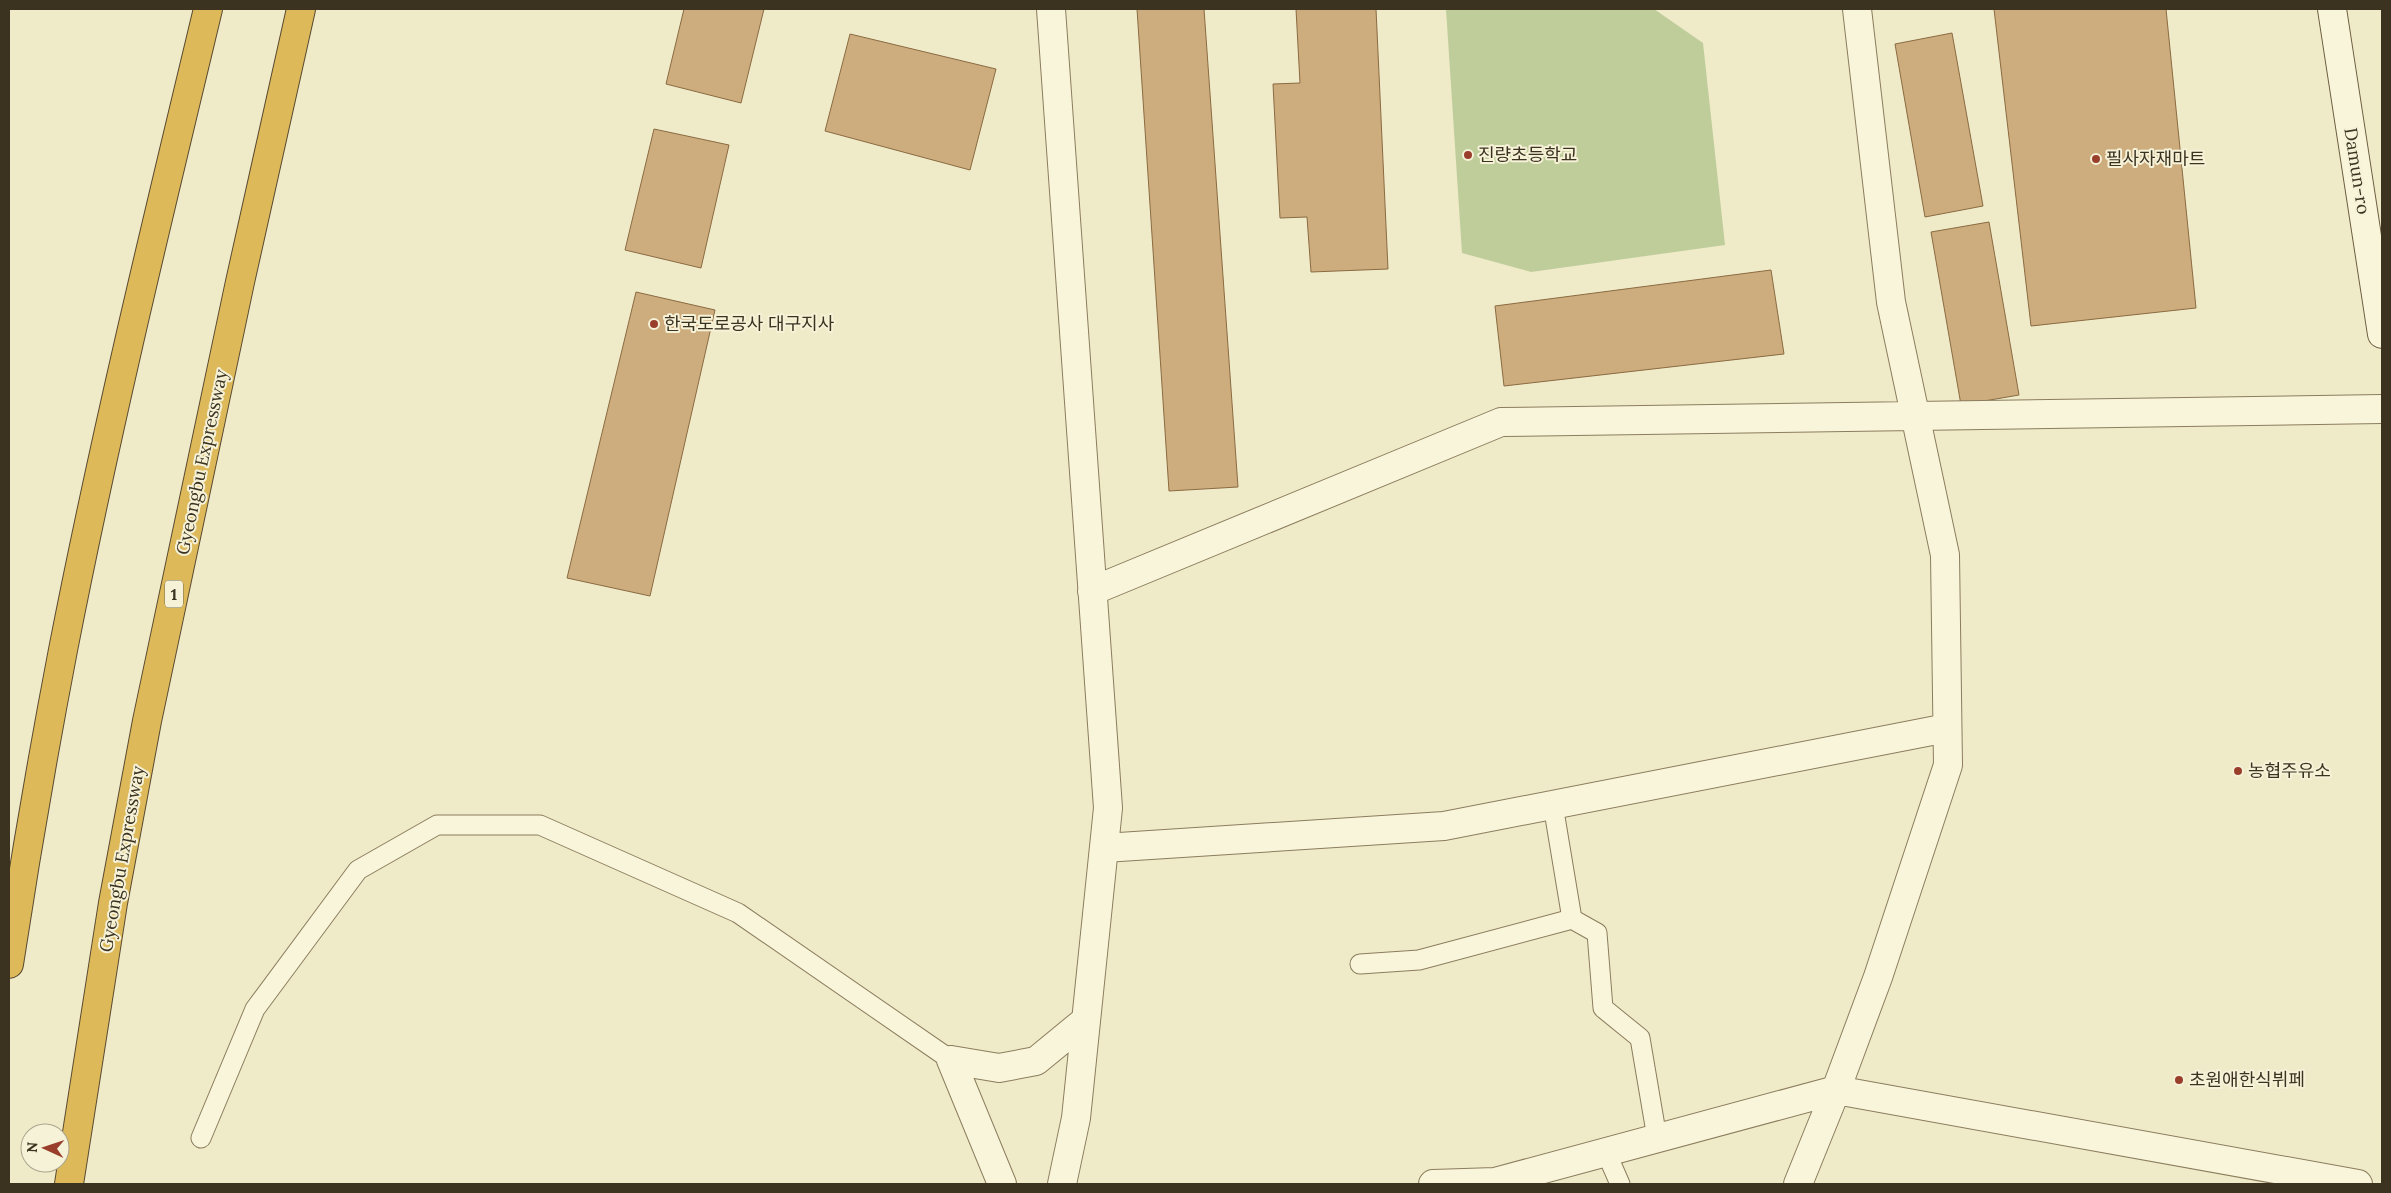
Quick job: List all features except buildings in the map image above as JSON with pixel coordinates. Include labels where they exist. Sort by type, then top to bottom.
[{"type":"highway","points":[[9,964],[30,830],[63,649],[155,228],[208,9]]},
{"type":"highway","name":"Gyeongbu Expressway","points":[[69,1184],[113,903],[147,721],[240,282],[301,9]]},
{"type":"street","points":[[1051,9],[1108,808],[1076,1118],[1062,1184]]},
{"type":"street","points":[[1798,1184],[1836,1090],[1878,977],[1948,765],[1945,555],[1891,302],[1857,9]]},
{"type":"street","name":"Damun-ro","points":[[2332,9],[2382,334]]},
{"type":"street","points":[[1092,590],[1501,422],[2382,409]]},
{"type":"street","points":[[1104,848],[1444,826],[1947,728]]},
{"type":"street","points":[[951,1060],[999,1068],[1036,1061],[1086,1020]]},
{"type":"street","points":[[951,1060],[1002,1184]]},
{"type":"street","points":[[1433,1184],[1495,1182],[1836,1090],[2358,1184]]},
{"type":"lane","points":[[1553,805],[1572,919]]},
{"type":"lane","points":[[201,1138],[255,1010],[358,870],[437,825],[540,825],[738,913],[951,1060]]},
{"type":"lane","points":[[1360,964],[1419,960],[1572,919],[1597,933],[1603,1008],[1640,1038],[1657,1138]]},
{"type":"lane","points":[[1606,1152],[1620,1184]]},
{"type":"green space","points":[[1446,9],[1654,9],[1703,43],[1725,245],[1531,272],[1462,253]]},
{"type":"place","name":"진량초등학교","points":[[1468,155]]},
{"type":"place","name":"필사자재마트","points":[[2096,159]]},
{"type":"place","name":"한국도로공사 대구지사","points":[[654,324]]},
{"type":"place","name":"농협주유소","points":[[2238,771]]},
{"type":"place","name":"초원애한식뷔페","points":[[2179,1080]]}]
